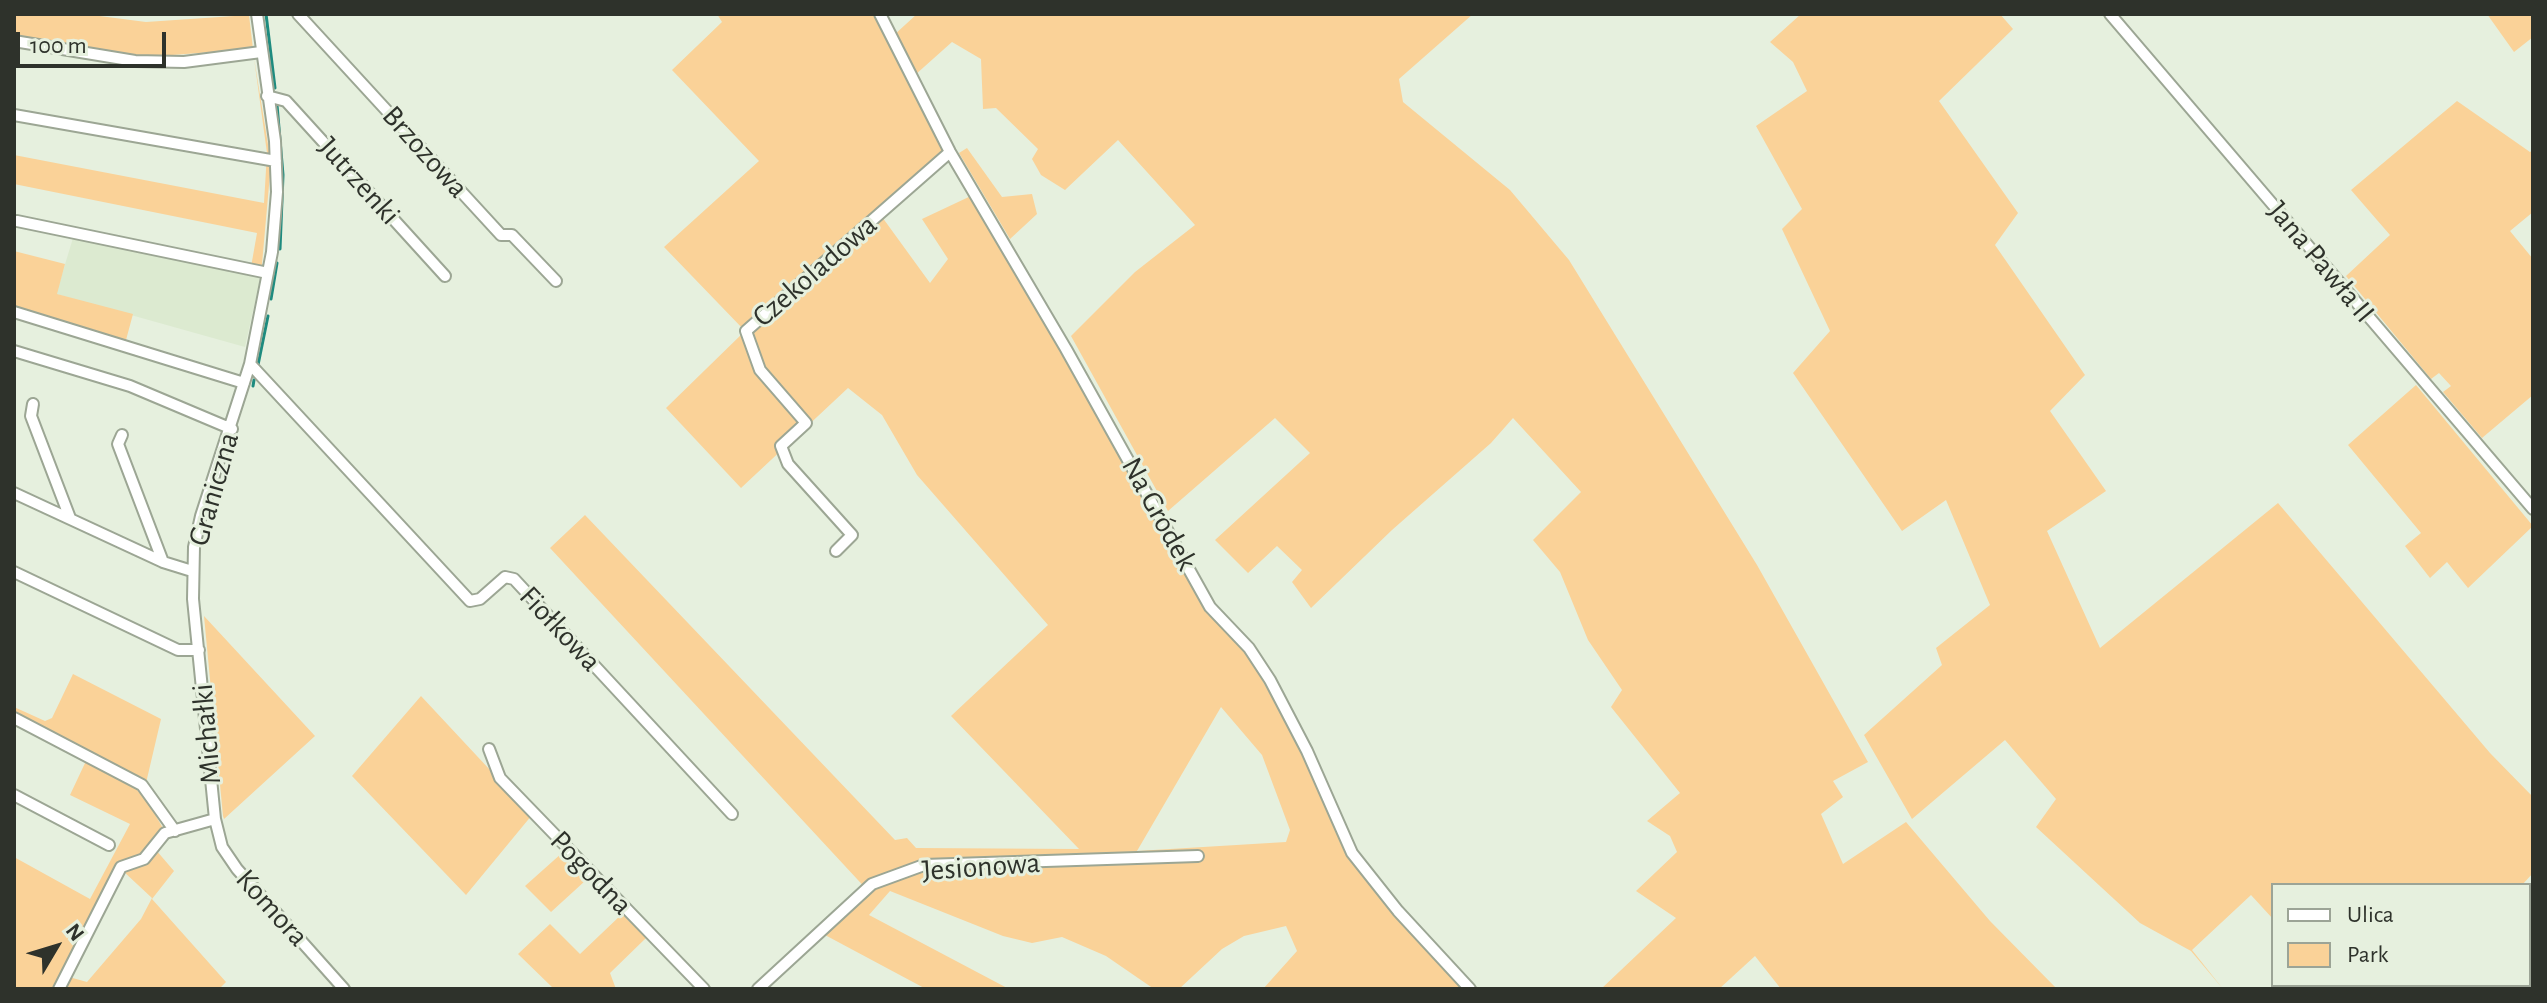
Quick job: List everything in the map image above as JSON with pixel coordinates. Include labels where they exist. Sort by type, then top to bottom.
[{"type":"street","name":"Graniczna","points":[[199,650],[192,571],[201,516],[232,429],[250,364],[268,273],[277,192],[276,161],[257,14]]},
{"type":"street","name":"Brzozowa","points":[[298,14],[501,235],[512,235],[556,281]]},
{"type":"street","name":"Na Gródek","points":[[880,14],[950,152],[1066,349],[1210,607],[1249,648],[1270,680],[1307,751],[1352,853],[1398,911],[1470,989]]},
{"type":"street","name":"Jana Pawła II","points":[[2110,14],[2533,509]]},
{"type":"street","points":[[14,41],[135,61],[184,62],[261,52]]},
{"type":"street","name":"Jutrzenki","points":[[267,96],[286,101],[445,276]]},
{"type":"street","points":[[14,115],[276,161]]},
{"type":"street","name":"Czekoladowa","points":[[836,551],[852,535],[788,464],[781,446],[806,423],[760,370],[746,331],[950,152]]},
{"type":"street","points":[[17,221],[268,273]]},
{"type":"street","points":[[14,312],[244,383]]},
{"type":"street","points":[[14,351],[130,386],[232,429]]},
{"type":"street","name":"Fiołkowa","points":[[250,364],[470,601],[480,599],[505,577],[514,579],[732,814]]},
{"type":"street","points":[[33,404],[31,416],[70,518]]},
{"type":"street","points":[[122,435],[118,444],[163,562]]},
{"type":"street","points":[[14,493],[163,562],[192,571]]},
{"type":"street","points":[[14,572],[178,650],[199,650]]},
{"type":"street","name":"Michałki","points":[[199,650],[215,819]]},
{"type":"street","points":[[14,718],[142,785],[175,831]]},
{"type":"street","name":"Pogodna","points":[[489,749],[500,778],[704,989]]},
{"type":"street","points":[[14,795],[109,845]]},
{"type":"street","points":[[59,989],[121,867],[144,859],[165,833],[215,819]]},
{"type":"street","name":"Komora","points":[[215,819],[229,859],[344,989]]},
{"type":"street","name":"Jesionowa","points":[[758,989],[872,884],[924,865],[1198,856]]},
{"type":"shaded area","points":[[73,238],[261,275],[245,347],[56,294]]},
{"type":"green space","points":[[14,14],[84,14],[146,22],[249,15],[253,49],[145,57],[14,35]]},
{"type":"green space","points":[[717,14],[876,14],[943,150],[877,210],[930,283],[948,259],[922,219],[973,195],[1207,612],[1245,650],[1302,750],[1351,861],[1463,989],[1263,989],[1297,951],[1286,926],[1244,936],[1222,949],[1179,989],[1154,989],[1106,956],[1062,937],[1032,943],[1003,936],[890,891],[869,915],[1009,989],[926,989],[825,935],[870,893],[550,548],[585,515],[895,840],[907,838],[916,848],[1079,849],[951,716],[1048,625],[917,475],[882,415],[848,388],[741,488],[666,408],[745,331],[664,247],[759,161],[672,70],[722,22]],"holes":[[[1221,707],[1262,755],[1290,830],[1286,842],[1137,851]]]},
{"type":"green space","points":[[917,14],[1473,14],[1399,79],[1403,102],[1510,190],[1569,260],[1757,565],[1868,762],[1833,781],[1843,797],[1821,814],[1843,864],[1906,822],[1990,921],[2057,989],[1781,989],[1755,956],[1719,989],[1601,989],[1676,918],[1636,891],[1677,852],[1670,836],[1647,821],[1680,793],[1611,707],[1622,690],[1588,640],[1560,572],[1533,540],[1581,492],[1513,418],[1491,443],[1392,530],[1311,608],[1292,582],[1302,570],[1277,546],[1248,573],[1215,540],[1310,453],[1275,418],[1168,511],[1071,336],[1135,272],[1195,225],[1118,140],[1065,190],[1041,175],[1032,159],[1038,149],[996,108],[983,109],[981,59],[952,42],[915,75],[894,35]]},
{"type":"green space","points":[[1801,14],[2000,14],[2013,29],[1939,101],[2018,213],[1995,245],[2085,375],[2050,411],[2106,491],[2047,531],[2100,648],[2278,503],[2490,753],[2533,797],[2533,873],[2524,883],[2271,883],[2271,917],[2251,895],[2192,950],[2223,989],[2191,951],[2140,923],[2036,827],[2056,799],[2005,740],[1912,819],[1864,735],[1942,665],[1936,648],[1990,605],[1946,500],[1902,531],[1793,373],[1830,331],[1782,229],[1802,209],[1756,126],[1807,91],[1793,62],[1770,42]]},
{"type":"green space","points":[[2487,14],[2533,14],[2533,37],[2514,52]]},
{"type":"green space","points":[[254,58],[271,163],[261,275],[251,267],[257,233],[14,184],[14,155],[264,203],[267,153]]},
{"type":"green space","points":[[2457,101],[2530,152],[2533,150],[2533,212],[2510,231],[2533,259],[2533,395],[2482,438],[2443,392],[2451,386],[2439,373],[2431,379],[2346,276],[2390,235],[2351,190]]},
{"type":"green space","points":[[967,148],[1002,197],[1032,194],[1037,214],[1010,239],[959,153]]},
{"type":"green space","points":[[14,251],[65,264],[57,294],[133,314],[126,340],[14,309]]},
{"type":"green space","points":[[2416,385],[2533,526],[2468,588],[2447,562],[2430,578],[2405,546],[2421,533],[2348,445]]},
{"type":"green space","points":[[204,616],[315,736],[224,819],[223,816]]},
{"type":"green space","points":[[73,674],[161,719],[146,783],[14,713],[14,707],[45,721],[52,718]]},
{"type":"green space","points":[[421,696],[532,815],[466,895],[352,776]]},
{"type":"green space","points":[[86,761],[132,784],[149,804],[164,830],[140,856],[116,865],[53,989],[14,989],[14,857],[90,899],[130,824],[70,795]]},
{"type":"green space","points":[[156,850],[174,871],[152,899],[226,982],[219,989],[64,989],[69,977],[87,982],[141,919],[152,898],[123,871]]},
{"type":"green space","points":[[562,853],[585,881],[551,912],[525,886]]},
{"type":"green space","points":[[622,914],[646,938],[610,973],[616,989],[554,989],[518,954],[550,924],[580,954]]},
{"type":"green space","points":[[2337,987],[2526,989],[2339,989]]},
{"type":"waterway","points":[[266,14],[275,88]]},
{"type":"waterway","points":[[277,105],[283,175],[280,249]]},
{"type":"waterway","points":[[271,299],[277,263]]},
{"type":"waterway","points":[[258,365],[268,316]]},
{"type":"waterway","points":[[253,386],[254,380]]}]
